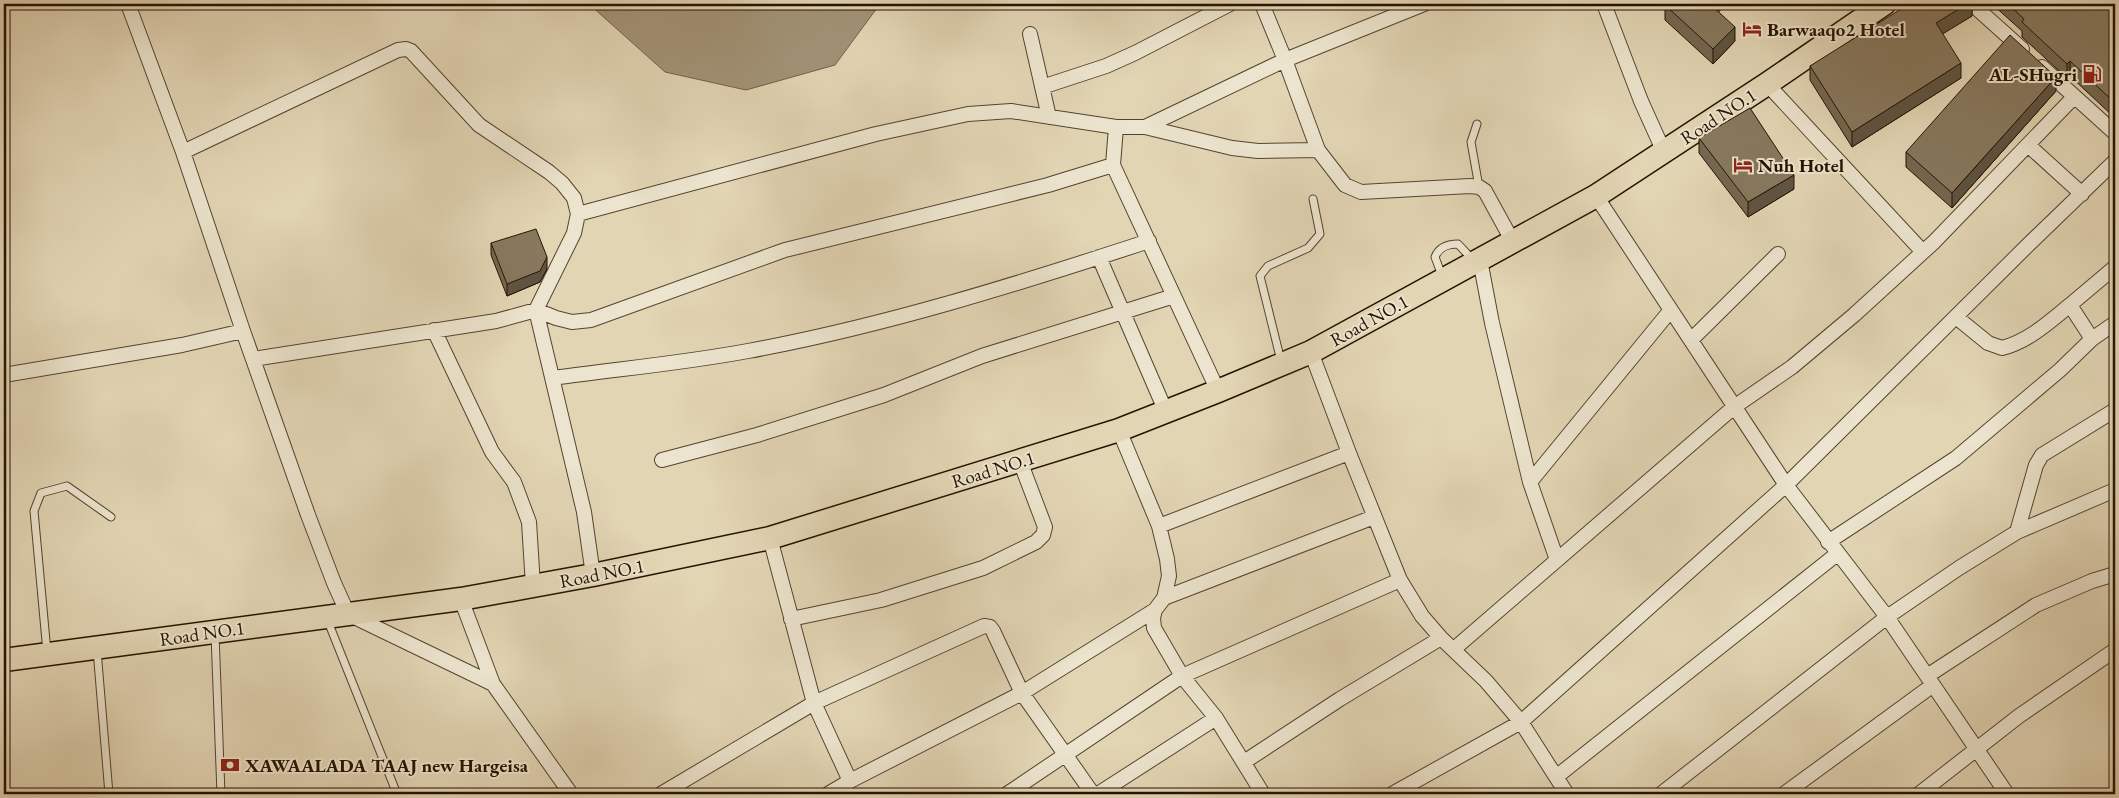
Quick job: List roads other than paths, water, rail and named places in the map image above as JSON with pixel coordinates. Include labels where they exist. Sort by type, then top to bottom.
[{"type":"highway","name":"Road NO.1","points":[[4,660],[461,599],[593,575],[770,538],[1119,430],[1311,352],[1596,196],[1767,84],[1884,4]]},
{"type":"street","points":[[128,4],[183,152],[243,331],[330,575],[348,614],[493,684]]},
{"type":"street","points":[[1042,87],[1106,66],[1230,4]]},
{"type":"street","points":[[1262,4],[1318,150],[1345,185],[1361,192],[1479,187],[1485,191],[1513,242]]},
{"type":"street","points":[[1145,127],[1285,60],[1424,4]]},
{"type":"street","points":[[1604,4],[1641,101],[1664,152]]},
{"type":"street","points":[[1972,4],[2115,133]]},
{"type":"street","points":[[1030,34],[1049,117]]},
{"type":"street","points":[[183,152],[398,50],[406,48],[411,51],[479,125],[562,183],[574,198],[578,214],[574,233],[536,310],[554,378],[584,512],[593,575]]},
{"type":"street","points":[[1767,84],[1923,252]]},
{"type":"street","points":[[1454,649],[1734,407],[1792,367],[1854,315],[1923,252],[2074,97]]},
{"type":"street","points":[[578,214],[876,134],[968,114],[1011,111],[1116,127],[1145,127],[1232,148],[1318,150]]},
{"type":"street","points":[[1116,127],[1113,165],[1218,391]]},
{"type":"street","points":[[2028,145],[2082,194]]},
{"type":"street","points":[[1392,794],[1521,722],[1786,485],[2115,161]]},
{"type":"street","points":[[253,359],[496,321],[536,310],[572,322],[591,320],[785,250],[1048,185],[1113,165]]},
{"type":"street","points":[[1596,196],[1670,312],[1691,340],[1786,485],[1887,617],[2007,794]]},
{"type":"street","points":[[554,378],[747,352],[838,333],[934,307],[1149,241]]},
{"type":"street","points":[[1691,340],[1778,254]]},
{"type":"street","points":[[1100,257],[1166,412]]},
{"type":"street","points":[[1478,261],[1530,482],[1557,560]]},
{"type":"street","points":[[1956,317],[1988,343],[2002,348],[2022,341],[2040,330],[2115,267]]},
{"type":"street","points":[[662,460],[756,435],[884,395],[982,356],[1174,296]]},
{"type":"street","points":[[2070,305],[2092,339]]},
{"type":"street","points":[[1530,482],[1670,312]]},
{"type":"street","points":[[1828,542],[1956,458],[2060,370],[2092,339],[2115,323]]},
{"type":"street","points":[[434,330],[492,452],[514,482],[529,522],[532,586]]},
{"type":"street","points":[[4,375],[182,345],[243,331]]},
{"type":"street","points":[[1311,352],[1374,518],[1400,580],[1422,616],[1441,638],[1486,681],[1521,722],[1567,794]]},
{"type":"street","points":[[2017,532],[2036,465],[2042,455],[2115,410]]},
{"type":"street","points":[[828,794],[1022,693],[1155,610],[1164,598],[1169,576],[1159,526],[1119,430]]},
{"type":"street","points":[[1159,526],[1349,453]]},
{"type":"street","points":[[791,619],[881,600],[983,568],[1036,542],[1043,535],[1045,527],[1020,461]]},
{"type":"street","points":[[1661,794],[1887,617],[2017,532],[2115,490]]},
{"type":"street","points":[[1164,598],[1374,518]]},
{"type":"street","points":[[770,538],[814,703],[850,781]]},
{"type":"street","points":[[1556,777],[1837,554]]},
{"type":"street","points":[[1784,794],[1930,680],[2036,605],[2092,581],[2115,574]]},
{"type":"street","points":[[1007,794],[1182,676],[1400,580]]},
{"type":"street","points":[[461,599],[493,684],[571,794]]},
{"type":"street","points":[[1155,610],[1153,618],[1154,628],[1182,676],[1216,718],[1263,794]]},
{"type":"street","points":[[661,794],[814,703],[984,626],[990,627],[993,631],[1022,693],[1093,794]]},
{"type":"street","points":[[1244,762],[1340,699],[1441,638]]},
{"type":"street","points":[[1919,794],[2019,716],[2115,650]]},
{"type":"street","points":[[1098,794],[1216,718]]},
{"type":"lane","points":[[1476,124],[1471,142],[1479,187]]},
{"type":"lane","points":[[1281,364],[1260,276],[1268,266],[1308,248],[1320,234],[1313,199]]},
{"type":"lane","points":[[48,654],[34,511],[41,493],[67,486],[111,517]]},
{"type":"lane","points":[[326,617],[397,794]]},
{"type":"lane","points":[[215,632],[221,794]]},
{"type":"lane","points":[[97,648],[109,794]]},
{"type":"place","name":"Barwaaqo2 Hotel","points":[[1752,29]]},
{"type":"place","name":"AL-SHugri","points":[[2092,74]]},
{"type":"place","name":"Nuh Hotel","points":[[1743,165]]},
{"type":"place","name":"XAWAALADA TAAJ new Hargeisa","points":[[230,765]]}]
